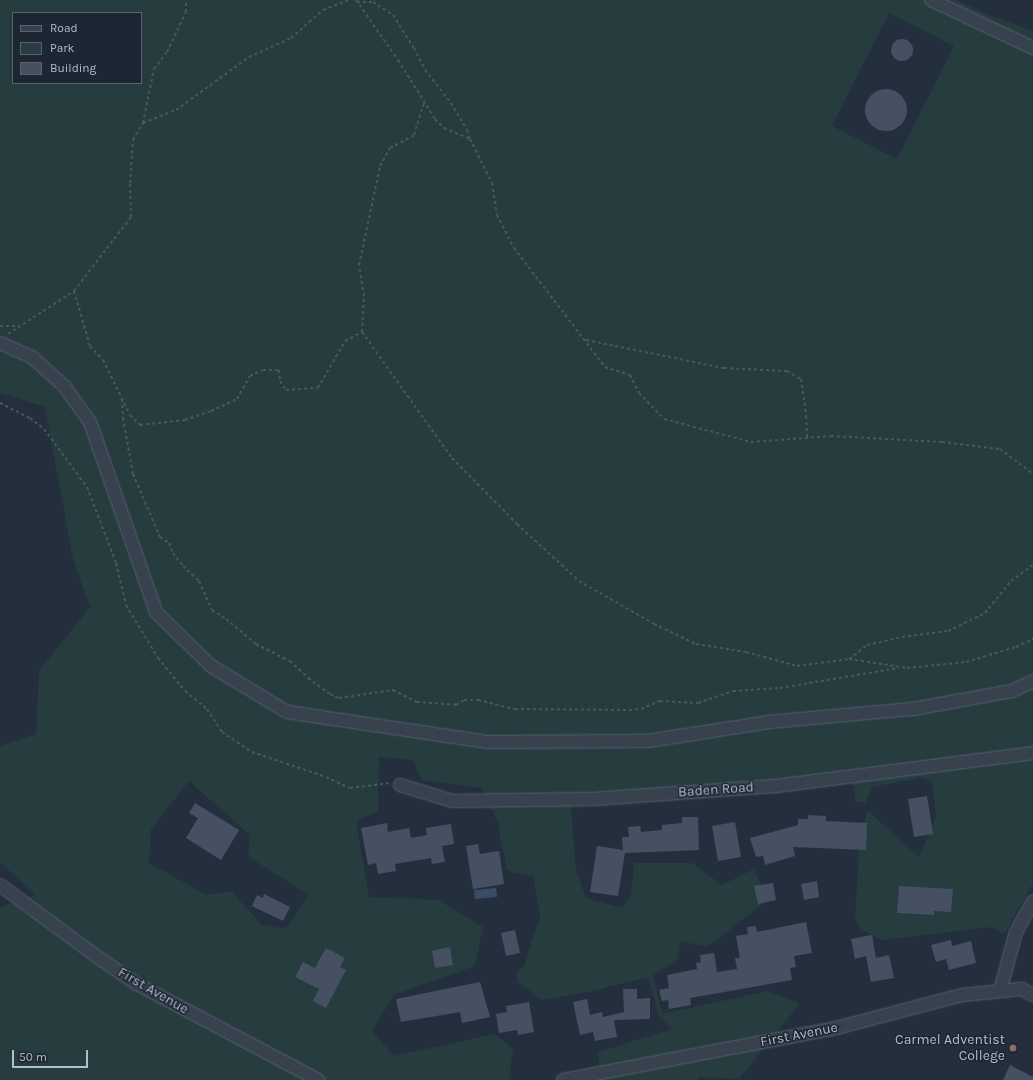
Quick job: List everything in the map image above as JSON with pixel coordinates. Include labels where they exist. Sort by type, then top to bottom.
[{"type":"street","points":[[931,0],[1033,48]]},
{"type":"street","points":[[4,339],[32,357],[64,386],[90,422],[156,612],[211,666],[287,712],[487,742],[648,741],[769,722],[913,709],[1012,691],[1033,681]]},
{"type":"street","name":"Baden Road","points":[[400,785],[453,800],[593,799],[776,786],[1033,753]]},
{"type":"street","name":"First Avenue","points":[[0,885],[96,956],[137,984],[318,1080]]},
{"type":"street","points":[[1000,991],[1016,932],[1033,901]]},
{"type":"street","name":"First Avenue","points":[[563,1080],[832,1029],[962,995],[1022,989],[1033,995]]},
{"type":"path","points":[[4,339],[20,326],[74,291],[131,217],[130,183],[132,140],[143,123],[154,69],[167,52],[186,12],[186,0]]},
{"type":"path","points":[[143,123],[176,110],[250,57],[292,38],[323,10],[349,0]]},
{"type":"path","points":[[357,1],[398,60],[435,119],[444,128],[470,139]]},
{"type":"path","points":[[357,1],[373,2],[393,15],[414,48],[425,70],[451,103],[463,123],[492,183],[497,216],[514,248],[605,366],[630,375],[639,393],[664,419],[751,442],[831,436],[942,442],[1000,449],[1033,474]]},
{"type":"path","points":[[424,102],[414,135],[390,148],[380,166],[359,265],[364,296],[362,332],[452,458],[517,524],[579,581],[648,621],[696,644],[746,652],[797,666],[849,659],[907,668],[966,662],[1016,647],[1033,639]]},
{"type":"path","points":[[74,291],[90,346],[103,360],[130,415],[140,425],[185,420],[211,411],[237,399],[250,376],[263,370],[279,370],[280,381],[286,390],[318,388],[345,341],[362,332]]},
{"type":"path","points":[[0,326],[20,326]]},
{"type":"path","points":[[584,340],[724,368],[787,371],[800,378],[806,416],[807,437]]},
{"type":"path","points":[[122,398],[123,418],[133,474],[160,537],[169,543],[173,553],[183,566],[199,581],[212,610],[226,619],[256,644],[290,661],[308,678],[330,694],[339,698],[393,690],[417,702],[456,705],[464,700],[478,700],[515,709],[629,710],[641,709],[660,701],[698,703],[733,691],[780,688],[901,667]]},
{"type":"path","points":[[849,659],[867,645],[902,636],[948,630],[985,614],[1011,581],[1033,565]]},
{"type":"green space","points":[[0,0],[957,0],[986,14],[1033,31],[1033,883],[1004,934],[993,927],[882,940],[861,929],[855,917],[859,849],[867,810],[919,857],[936,817],[933,785],[924,777],[872,787],[865,803],[856,801],[852,783],[845,770],[812,776],[699,788],[570,797],[576,870],[586,898],[622,908],[631,896],[634,863],[692,863],[722,885],[754,869],[768,900],[707,947],[681,941],[677,960],[653,975],[662,1014],[767,991],[800,1003],[739,1079],[698,1077],[699,1080],[600,1080],[598,1052],[672,1029],[659,1016],[648,977],[587,992],[542,1000],[518,982],[517,971],[524,966],[540,916],[533,876],[514,873],[507,869],[497,820],[481,788],[421,780],[413,760],[379,757],[378,811],[359,819],[357,827],[369,897],[438,900],[483,927],[475,966],[394,995],[372,1031],[394,1056],[495,1034],[513,1049],[509,1080],[0,1080],[0,907],[35,895],[0,862],[0,746],[36,734],[39,671],[90,607],[73,559],[45,407],[0,393]],"holes":[[[889,13],[954,46],[897,159],[832,126]],[[189,781],[250,835],[248,856],[308,895],[286,929],[262,925],[231,891],[206,895],[149,863],[151,829]]]},
{"type":"water","points":[[496,888],[497,897],[475,899],[474,890]]},
{"type":"building","points":[[902,39],[910,42],[913,50],[910,58],[902,61],[894,58],[891,50],[894,42]]},
{"type":"building","points":[[886,89],[894,91],[903,99],[907,110],[905,118],[897,127],[886,131],[878,129],[869,121],[865,110],[867,102],[875,93]]},
{"type":"building","points":[[927,796],[933,834],[914,837],[908,799]]},
{"type":"building","points":[[195,803],[239,830],[221,860],[186,838],[198,818],[189,813]]},
{"type":"building","points":[[808,815],[826,816],[826,821],[867,823],[866,850],[793,847],[795,856],[765,865],[763,856],[756,857],[750,838],[798,825],[798,819],[808,819]]},
{"type":"building","points":[[682,817],[698,817],[699,850],[625,853],[618,896],[590,892],[597,846],[623,850],[622,837],[629,837],[628,827],[640,826],[641,832],[662,830],[662,825],[682,823]]},
{"type":"building","points":[[735,822],[741,857],[718,861],[712,826]]},
{"type":"building","points":[[387,823],[388,832],[409,828],[411,838],[427,835],[426,828],[451,824],[454,844],[442,846],[445,862],[432,864],[431,858],[395,864],[396,871],[378,874],[376,863],[368,865],[361,828]]},
{"type":"building","points":[[478,844],[480,854],[499,851],[504,884],[473,889],[466,846]]},
{"type":"building","points":[[817,881],[819,897],[804,900],[801,884]]},
{"type":"building","points":[[773,883],[776,900],[758,904],[754,886]]},
{"type":"building","points":[[899,886],[953,889],[951,912],[934,911],[934,915],[897,913]]},
{"type":"building","points":[[264,894],[290,907],[283,921],[252,906],[257,895],[263,898]]},
{"type":"building","points":[[806,922],[812,953],[794,956],[796,967],[790,968],[792,980],[690,998],[691,1005],[669,1009],[668,1000],[662,1001],[659,990],[669,988],[667,975],[697,969],[696,963],[701,962],[700,955],[714,953],[717,972],[737,969],[735,958],[740,958],[736,936],[748,934],[747,927],[756,926],[757,932]]},
{"type":"building","points":[[515,930],[520,953],[506,956],[501,933]]},
{"type":"building","points":[[872,935],[876,958],[889,955],[894,978],[871,982],[866,956],[855,959],[851,939]]},
{"type":"building","points":[[951,940],[952,946],[971,941],[976,963],[949,970],[946,959],[936,962],[931,945]]},
{"type":"building","points":[[450,947],[453,965],[435,968],[432,951]]},
{"type":"building","points":[[326,948],[345,958],[340,967],[346,970],[326,1008],[313,1001],[319,989],[295,977],[303,962],[315,968]]},
{"type":"building","points":[[480,982],[490,1017],[462,1023],[460,1012],[401,1022],[396,999]]},
{"type":"building","points":[[623,989],[637,989],[637,999],[650,998],[650,1019],[614,1020],[617,1037],[595,1041],[593,1032],[580,1035],[573,1002],[587,999],[590,1015],[602,1012],[603,1017],[624,1012]]},
{"type":"building","points":[[529,1002],[534,1032],[518,1035],[517,1030],[499,1033],[496,1014],[507,1012],[506,1006]]},
{"type":"building","points":[[1010,1065],[1033,1077],[1033,1080],[1003,1080]]},
{"type":"place","name":"Carmel Adventist College","points":[[1013,1048]]}]
